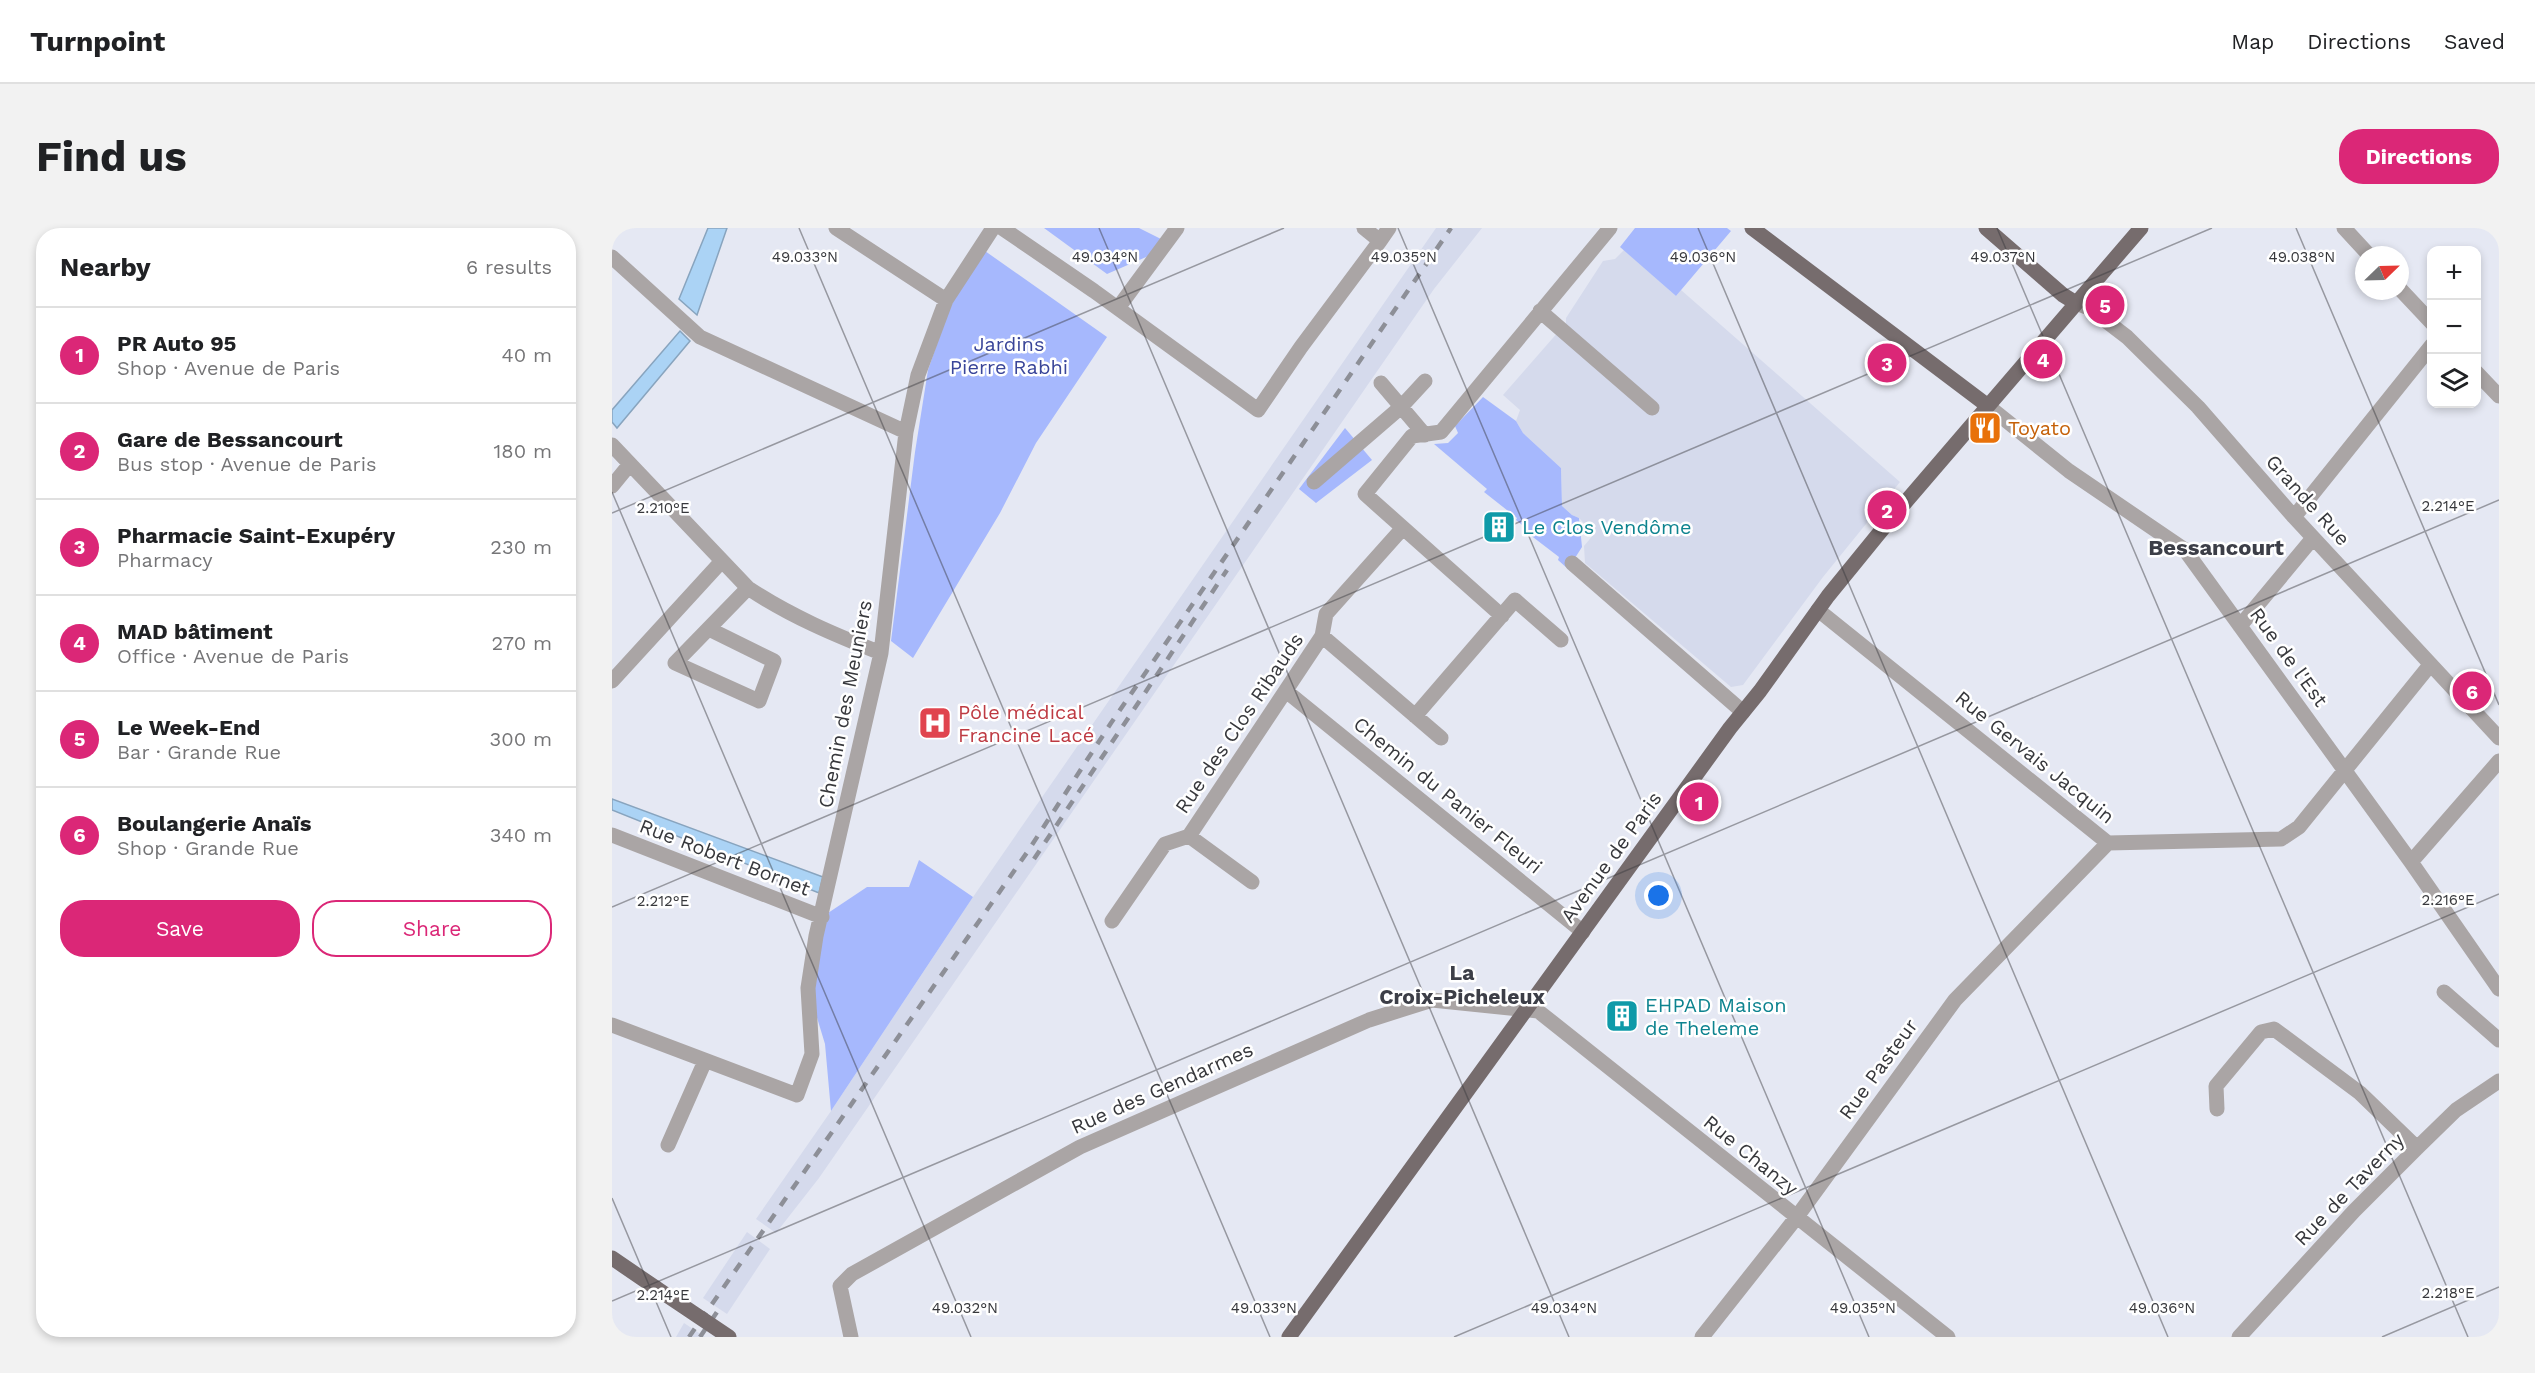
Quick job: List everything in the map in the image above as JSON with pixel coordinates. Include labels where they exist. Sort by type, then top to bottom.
[{"type":"main road","points":[[1752,228],[1988,406]]},
{"type":"main road","points":[[1986,228],[2059,292],[2076,303]]},
{"type":"main road","name":"Avenue de Paris","points":[[1288,1337],[1818,610],[1885,526],[2141,228]]},
{"type":"main road","points":[[612,1258],[729,1337]]},
{"type":"street","points":[[836,228],[946,300]]},
{"type":"street","name":"Chemin des Meuniers","points":[[705,1061],[797,1095],[812,1054],[808,988],[816,936],[881,653],[906,432],[918,375],[946,300],[993,228]]},
{"type":"street","points":[[1002,228],[1118,308],[1258,410],[1300,347],[1389,228]]},
{"type":"street","points":[[1118,308],[1177,228]]},
{"type":"street","points":[[1364,228],[1380,241]]},
{"type":"street","points":[[1502,616],[1402,530],[1365,494],[1412,436],[1445,435],[1479,388],[1610,228]]},
{"type":"street","points":[[2344,228],[2361,246]]},
{"type":"street","points":[[612,257],[700,336],[906,432]]},
{"type":"street","points":[[2409,299],[2427,318]]},
{"type":"street","name":"Grande Rue","points":[[2076,303],[2089,308],[2127,337],[2198,407],[2313,538],[2499,738]]},
{"type":"street","points":[[1540,312],[1652,408]]},
{"type":"street","points":[[2294,517],[2427,351]]},
{"type":"street","points":[[2481,377],[2499,396]]},
{"type":"street","points":[[1314,482],[1401,407],[1425,381]]},
{"type":"street","points":[[1382,384],[1425,435]]},
{"type":"street","name":"Rue de l'Est","points":[[1988,406],[2069,471],[2185,550],[2341,774],[2411,862],[2499,988]]},
{"type":"street","points":[[612,445],[748,588],[775,606],[881,653]]},
{"type":"street","points":[[612,486],[630,464]]},
{"type":"street","name":"Rue des Clos Ribauds","points":[[1112,921],[1165,844],[1189,836],[1322,636],[1326,614],[1402,530]]},
{"type":"street","points":[[2240,626],[2313,538]]},
{"type":"street","points":[[612,681],[721,562]]},
{"type":"street","points":[[1572,562],[1743,712]]},
{"type":"street","points":[[709,628],[774,661],[759,700],[675,663],[709,628],[748,588]]},
{"type":"street","points":[[1415,716],[1515,600],[1561,640]]},
{"type":"street","name":"Rue Gervais Jacquin","points":[[1818,610],[2108,843],[2281,839],[2299,827],[2430,665]]},
{"type":"street","points":[[1322,636],[1441,738]]},
{"type":"street","name":"Chemin du Panier Fleuri","points":[[1286,692],[1583,932]]},
{"type":"street","points":[[2411,862],[2499,761]]},
{"type":"street","name":"Rue Robert Bornet","points":[[612,835],[822,917]]},
{"type":"street","name":"Rue des Clos Ribauds","points":[[1189,836],[1252,882]]},
{"type":"street","name":"Rue Pasteur","points":[[1702,1337],[1796,1218],[1955,1000],[2108,843]]},
{"type":"street","points":[[2444,992],[2499,1040]]},
{"type":"street","name":"Rue des Gendarmes","points":[[851,1337],[840,1286],[852,1274],[1080,1148],[1369,1020],[1432,1000],[1526,1010]]},
{"type":"street","name":"Rue Chanzy","points":[[1526,1010],[1538,1011],[1542,1014],[1948,1337]]},
{"type":"street","points":[[612,1025],[705,1061],[669,1145]]},
{"type":"street","points":[[2217,1110],[2217,1086],[2261,1032],[2274,1029],[2360,1093],[2417,1148]]},
{"type":"street","name":"Rue de Taverny","points":[[2239,1337],[2354,1211],[2417,1148],[2456,1110],[2499,1081]]},
{"type":"shaded area","points":[[708,228],[727,228],[697,315],[679,299]]},
{"type":"shaded area","points":[[1436,228],[1482,228],[1434,289],[819,1178],[776,1233],[756,1219],[831,1111],[973,897]]},
{"type":"shaded area","points":[[1624,250],[1676,296],[1681,290],[1900,482],[1823,577],[1743,685],[1731,687],[1585,563],[1584,546],[1594,534],[1579,518],[1562,506],[1561,468],[1523,433],[1516,421],[1520,410],[1503,395],[1566,323],[1566,318],[1603,261],[1615,259]]},
{"type":"shaded area","points":[[680,331],[690,341],[617,428],[612,422],[612,410]]},
{"type":"shaded area","points":[[612,799],[823,877],[819,893],[612,810]]},
{"type":"shaded area","points":[[747,1232],[770,1249],[727,1314],[703,1298]]},
{"type":"shaded area","points":[[684,1323],[705,1337],[676,1337]]},
{"type":"green space","points":[[1044,228],[1139,228],[1165,241],[1160,251],[1107,274]]},
{"type":"green space","points":[[1635,228],[1727,228],[1731,231],[1676,296],[1620,247]]},
{"type":"green space","name":"Jardins Pierre Rabhi","points":[[985,251],[1107,337],[1036,443],[1000,513],[913,658],[891,641],[928,370],[951,303]]},
{"type":"green space","points":[[1483,397],[1516,421],[1523,433],[1561,468],[1562,506],[1579,518],[1582,547],[1568,569],[1558,560],[1559,557],[1525,531],[1527,529],[1516,520],[1517,518],[1484,492],[1487,489],[1434,444],[1448,443],[1458,433],[1455,426]]},
{"type":"green space","points":[[1345,428],[1372,460],[1316,503],[1299,489]]},
{"type":"green space","points":[[919,860],[973,897],[831,1111],[825,1044],[808,988],[822,917],[867,887],[909,887]]},
{"type":"railway","points":[[689,1337],[1028,851],[1111,723],[1451,228]]},
{"type":"railway","points":[[1034,859],[1227,570]]},
{"type":"railway","points":[[700,1337],[721,1306]]},
{"type":"place","name":"Le Week-End","points":[[2105,305]]},
{"type":"place","name":"MAD bâtiment","points":[[2043,359]]},
{"type":"place","name":"Pharmacie Saint-Exupéry","points":[[1887,363]]},
{"type":"place","name":"Toyato","points":[[1985,428]]},
{"type":"place","name":"Gare de Bessancourt","points":[[1887,510]]},
{"type":"place","name":"Le Clos Vendôme","points":[[1499,527]]},
{"type":"place","name":"Boulangerie Anaïs","points":[[2472,691]]},
{"type":"place","name":"Pôle médical Francine Lacé","points":[[935,723]]},
{"type":"place","name":"PR Auto 95","points":[[1699,802]]},
{"type":"place","name":"EHPAD Maison de Theleme","points":[[1622,1016]]},
{"type":"district","name":"Bessancourt","points":[[2216,547]]},
{"type":"district","name":"La Croix-Picheleux","points":[[1462,984]]}]
